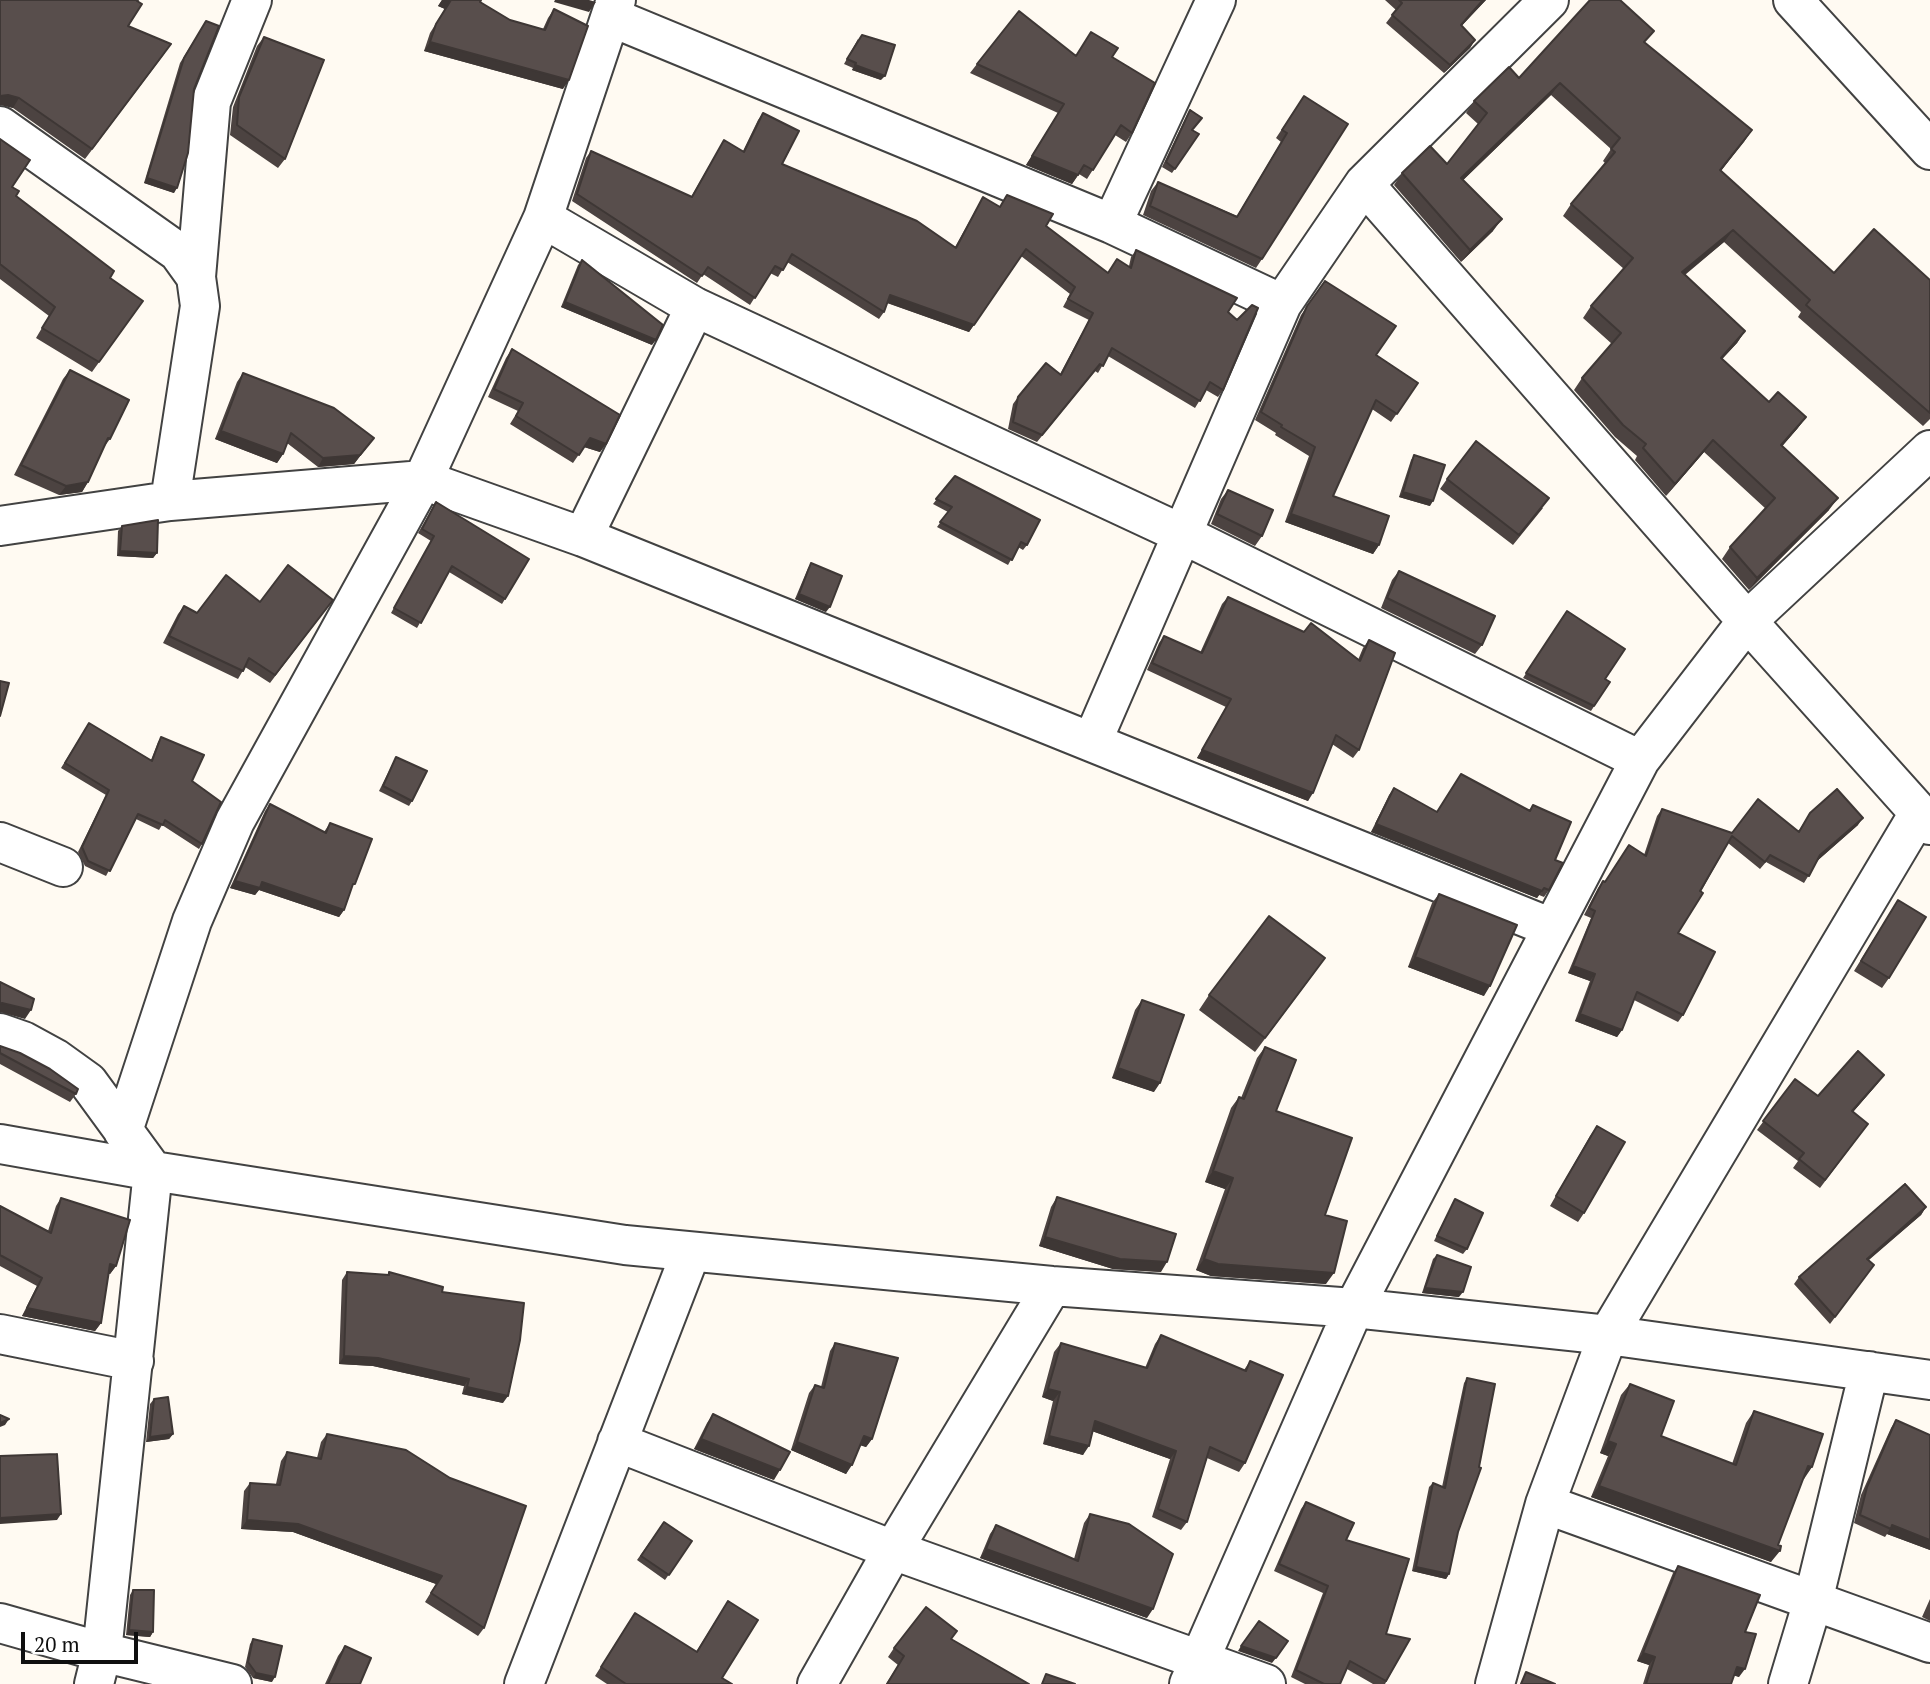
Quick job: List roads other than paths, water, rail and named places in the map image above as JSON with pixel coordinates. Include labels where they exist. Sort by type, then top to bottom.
[{"type":"street","points":[[170,501],[200,306],[196,277],[211,102],[252,0]]},
{"type":"street","points":[[1112,224],[1216,0]]},
{"type":"street","points":[[1092,742],[1282,304],[1364,184],[1549,0]]},
{"type":"street","points":[[1793,0],[1930,150]]},
{"type":"street","points":[[123,1131],[192,922],[235,821],[423,480],[543,218],[614,8],[1112,224],[1282,304]]},
{"type":"street","points":[[0,126],[178,252],[196,277]]},
{"type":"street","points":[[1364,184],[1924,819],[1608,1335],[1545,1504],[1495,1684]]},
{"type":"street","points":[[543,218],[695,307],[1182,534],[1640,760]]},
{"type":"street","points":[[583,537],[695,307]]},
{"type":"street","points":[[1194,1672],[1354,1308],[1640,760],[1747,621],[1930,450]]},
{"type":"street","points":[[0,526],[170,501],[423,480],[583,537],[1552,928]]},
{"type":"street","points":[[0,842],[63,867]]},
{"type":"street","points":[[0,1033],[23,1041],[88,1082],[153,1171],[98,1668]]},
{"type":"street","points":[[0,1144],[153,1171],[625,1245],[1052,1286],[1354,1308],[1608,1335],[1930,1380]]},
{"type":"street","points":[[524,1684],[691,1252]]},
{"type":"street","points":[[817,1684],[893,1550],[1052,1286]]},
{"type":"street","points":[[0,1334],[134,1361]]},
{"type":"street","points":[[1788,1684],[1813,1601],[1869,1371]]},
{"type":"street","points":[[618,1442],[1194,1672],[1266,1684]]},
{"type":"street","points":[[1545,1504],[1930,1643]]},
{"type":"street","points":[[0,1623],[98,1668],[232,1684]]}]
